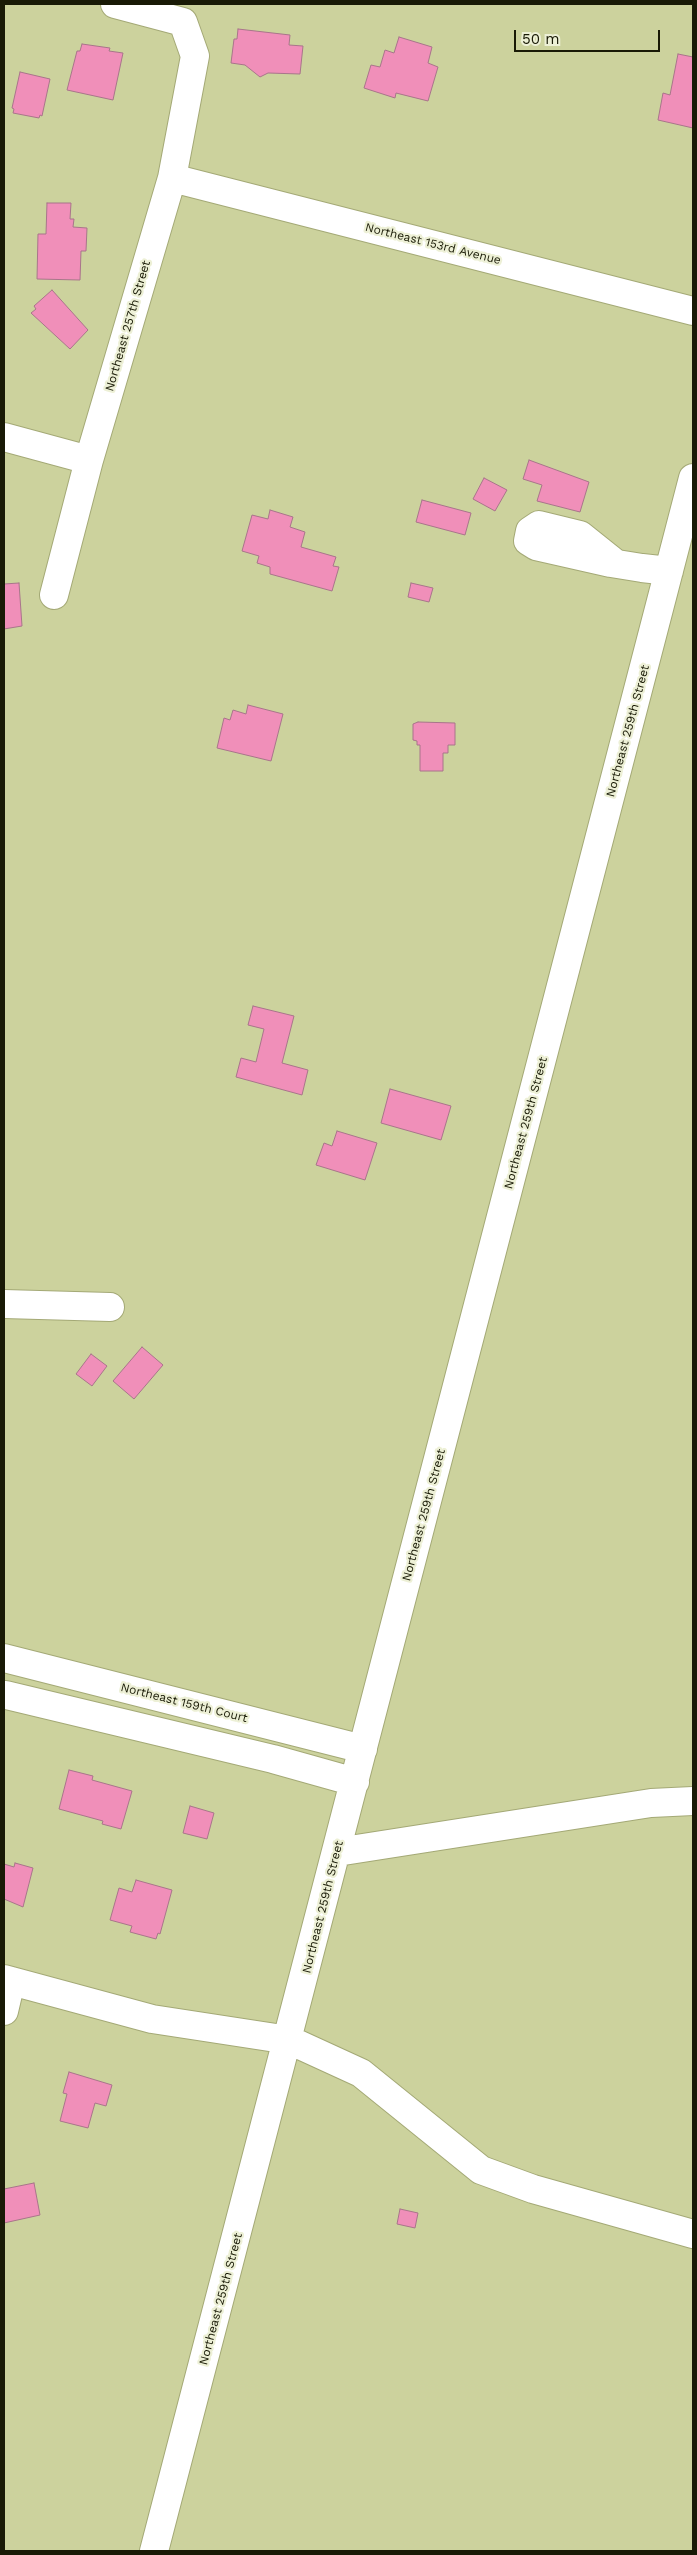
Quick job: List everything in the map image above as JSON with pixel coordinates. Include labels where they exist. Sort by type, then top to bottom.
[{"type":"street","name":"Northeast 257th Street","points":[[54,595],[89,460],[172,178],[195,56],[183,22],[115,4]]},
{"type":"street","name":"Northeast 153rd Avenue","points":[[172,178],[693,311]]},
{"type":"street","points":[[4,437],[89,460]]},
{"type":"street","name":"Northeast 259th Street","points":[[154,2551],[289,2040],[693,478]]},
{"type":"street","points":[[615,563],[669,571]]},
{"type":"street","points":[[4,1304],[110,1308]]},
{"type":"street","name":"Northeast 159th Court","points":[[4,1658],[363,1749]]},
{"type":"street","points":[[6,1695],[273,1759],[355,1782]]},
{"type":"street","points":[[337,1852],[651,1803],[693,1800]]},
{"type":"street","points":[[4,2011],[8,1980],[152,2019],[289,2040],[361,2073],[481,2170],[533,2189],[691,2235]]},
{"type":"building","points":[[238,29],[290,35],[289,45],[303,46],[300,74],[268,73],[260,77],[245,65],[231,63],[234,39],[237,39]]},
{"type":"building","points":[[399,37],[432,47],[428,63],[438,67],[428,101],[396,93],[395,98],[364,88],[371,65],[380,67],[385,50],[394,53]]},
{"type":"building","points":[[82,44],[110,48],[109,51],[123,53],[113,100],[67,90],[77,51],[80,51]]},
{"type":"building","points":[[678,54],[693,57],[693,128],[658,120],[663,93],[670,95]]},
{"type":"building","points":[[20,72],[50,79],[42,116],[40,115],[39,118],[13,113],[14,109],[12,108]]},
{"type":"building","points":[[47,203],[71,203],[70,219],[74,219],[73,227],[87,228],[86,251],[81,251],[80,280],[37,279],[38,234],[46,234]]},
{"type":"building","points":[[52,290],[88,330],[70,349],[31,313],[36,309],[34,306]]},
{"type":"building","points":[[529,460],[589,482],[580,512],[537,501],[542,485],[523,479]]},
{"type":"building","points":[[484,478],[507,490],[495,511],[473,499]]},
{"type":"building","points":[[422,500],[471,513],[465,535],[416,522]]},
{"type":"building","points":[[270,510],[293,517],[290,527],[305,532],[301,547],[336,557],[333,566],[339,567],[332,591],[270,574],[270,567],[257,563],[259,556],[242,551],[252,515],[268,519]]},
{"type":"building","points":[[19,583],[22,626],[4,629],[4,584]]},
{"type":"building","points":[[411,583],[433,588],[429,602],[408,597]]},
{"type":"building","points":[[248,705],[283,714],[271,761],[217,748],[224,718],[230,720],[233,710],[246,714]]},
{"type":"building","points":[[418,722],[455,723],[455,745],[448,745],[448,753],[443,753],[443,771],[420,771],[420,745],[417,745],[417,741],[413,740],[413,724]]},
{"type":"building","points":[[253,1006],[294,1016],[282,1063],[308,1070],[302,1095],[236,1077],[241,1058],[256,1062],[264,1029],[248,1025]]},
{"type":"building","points":[[390,1089],[451,1106],[441,1140],[381,1123]]},
{"type":"building","points":[[337,1131],[377,1143],[365,1180],[316,1165],[324,1143],[332,1146]]},
{"type":"building","points":[[142,1347],[163,1365],[134,1399],[113,1381]]},
{"type":"building","points":[[91,1354],[107,1366],[92,1386],[76,1374]]},
{"type":"building","points":[[69,1770],[93,1776],[92,1780],[132,1791],[121,1829],[102,1824],[103,1821],[59,1809]]},
{"type":"building","points":[[190,1806],[214,1813],[207,1839],[183,1833]]},
{"type":"building","points":[[15,1863],[33,1868],[23,1907],[4,1899],[4,1864],[14,1867]]},
{"type":"building","points":[[136,1880],[172,1890],[160,1934],[158,1933],[156,1939],[130,1932],[132,1926],[110,1920],[119,1888],[132,1892]]},
{"type":"building","points":[[69,2072],[112,2085],[106,2106],[95,2103],[88,2128],[60,2121],[67,2094],[63,2093]]},
{"type":"building","points":[[34,2183],[40,2215],[4,2223],[4,2189]]},
{"type":"building","points":[[400,2209],[418,2213],[415,2228],[397,2224]]}]
